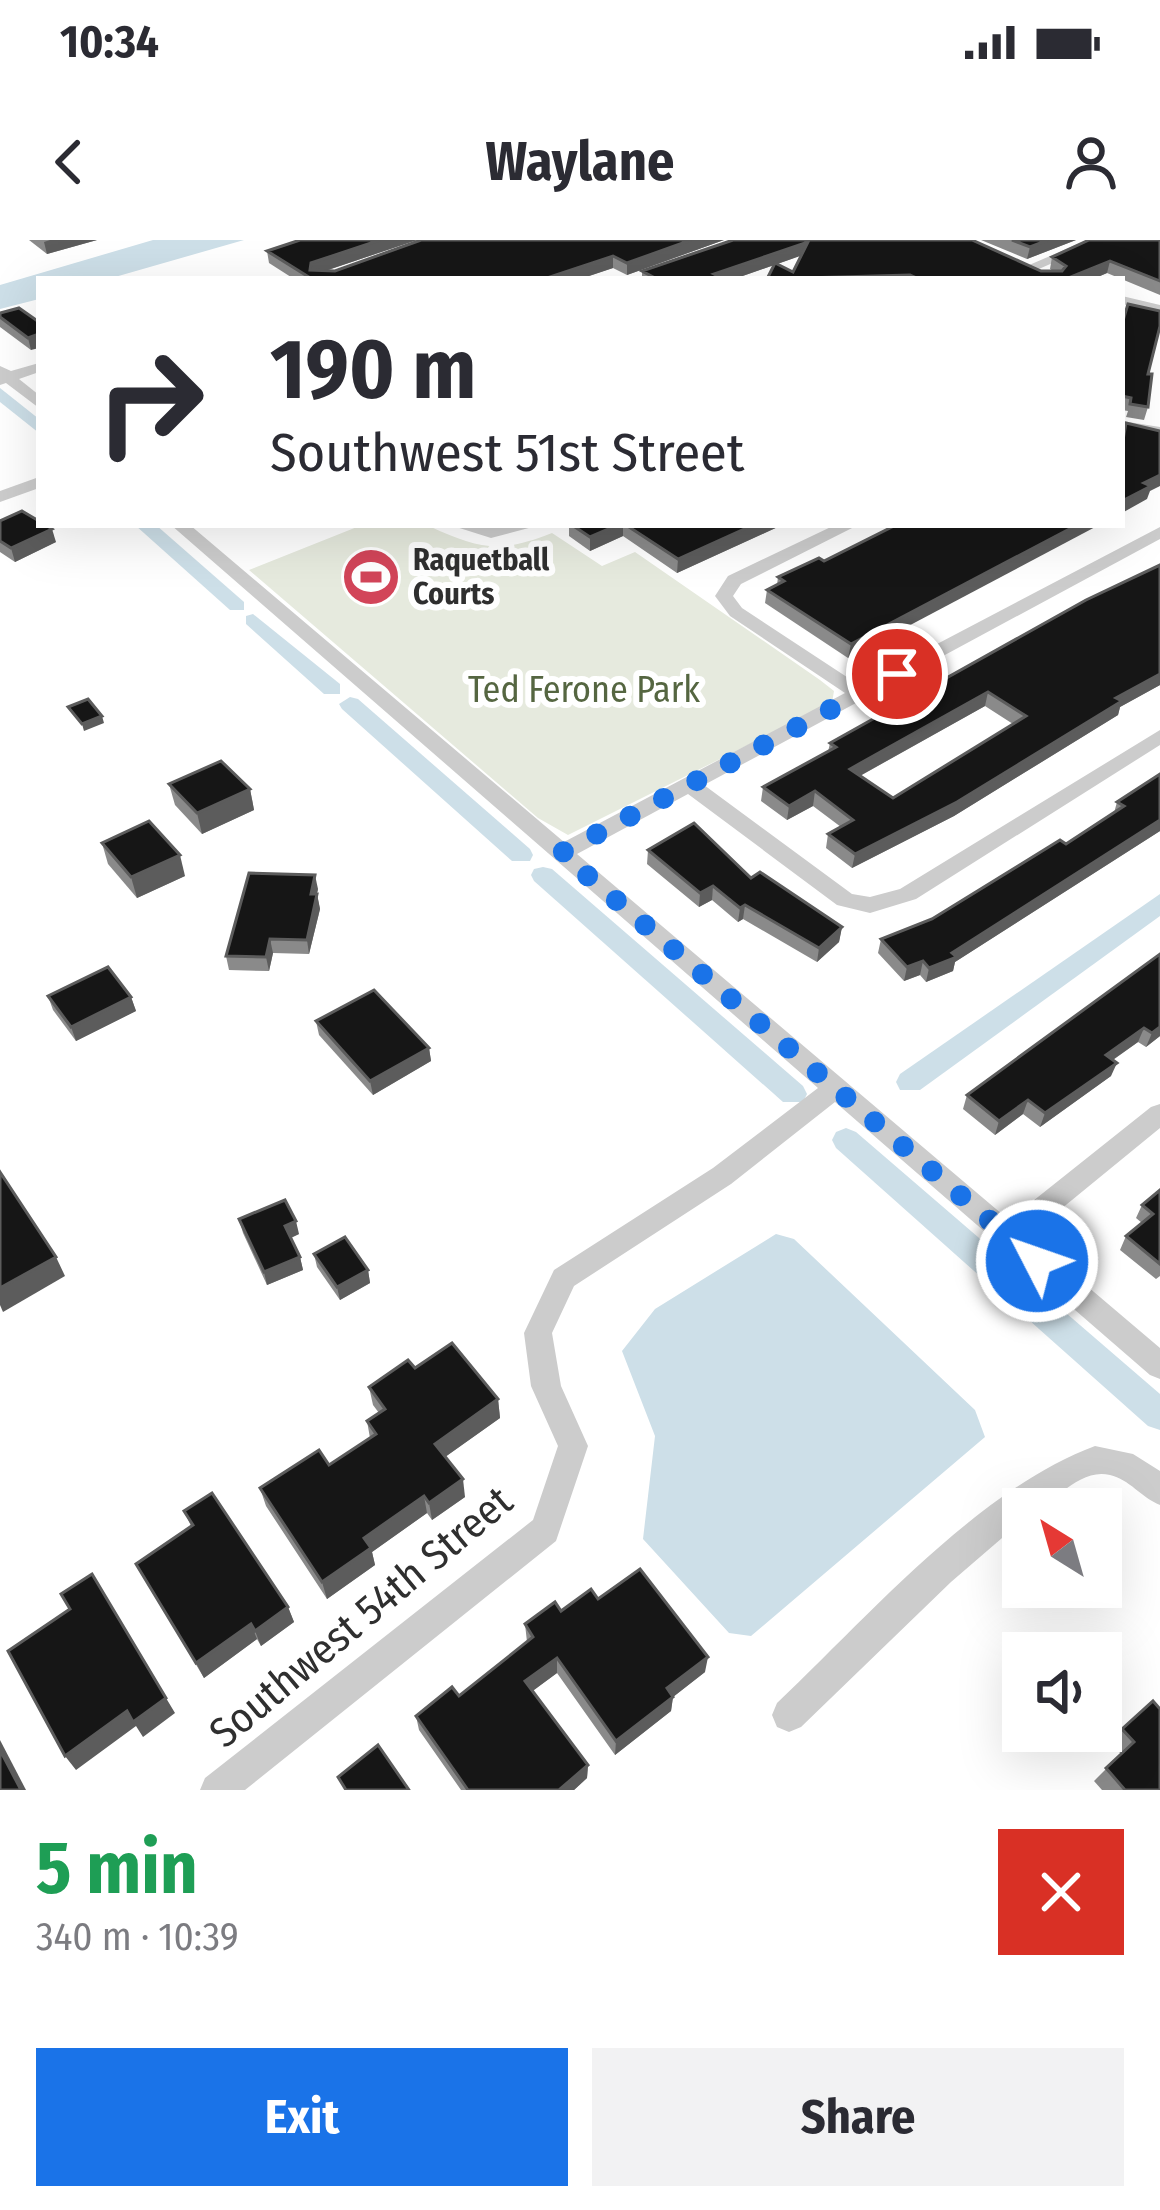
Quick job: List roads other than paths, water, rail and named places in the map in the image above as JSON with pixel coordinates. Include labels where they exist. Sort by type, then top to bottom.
[{"type":"street","points":[[1027,269],[1098,240]]},
{"type":"street","points":[[1007,260],[1044,276]]},
{"type":"street","points":[[1125,301],[1160,309]]},
{"type":"street","points":[[3,376],[36,369]]},
{"type":"street","points":[[3,376],[36,402]]},
{"type":"street","points":[[1125,426],[1160,432]]},
{"type":"street","points":[[0,497],[36,483]]},
{"type":"street","points":[[0,508],[36,493]]},
{"type":"street","points":[[183,528],[1160,1366]]},
{"type":"street","points":[[471,528],[491,533],[516,528]]},
{"type":"street","points":[[843,528],[734,580],[724,596],[736,612],[860,694]]},
{"type":"street","points":[[561,853],[1160,532]]},
{"type":"street","points":[[692,785],[830,891],[870,905],[908,894],[1160,736]]},
{"type":"street","name":"Southwest 54th Street","points":[[217,1790],[545,1530],[573,1447],[546,1386],[538,1333],[564,1278],[722,1177],[837,1087]]},
{"type":"street","points":[[1007,1236],[1160,1114]]},
{"type":"street","points":[[789,1714],[1021,1500],[1069,1466],[1092,1460],[1125,1464],[1160,1490]]},
{"type":"waterway","points":[[0,393],[36,425]]},
{"type":"waterway","points":[[148,528],[237,606]]},
{"type":"waterway","points":[[253,620],[332,689]]},
{"type":"waterway","points":[[350,704],[521,855]]},
{"type":"waterway","points":[[543,875],[793,1094]]},
{"type":"waterway","points":[[910,1082],[1160,903]]},
{"type":"waterway","points":[[846,1140],[1160,1415]]},
{"type":"place","name":"Raquetball Courts","points":[[371,577]]},
{"type":"park label","name":"Ted Ferone Park","points":[[584,690]]}]
